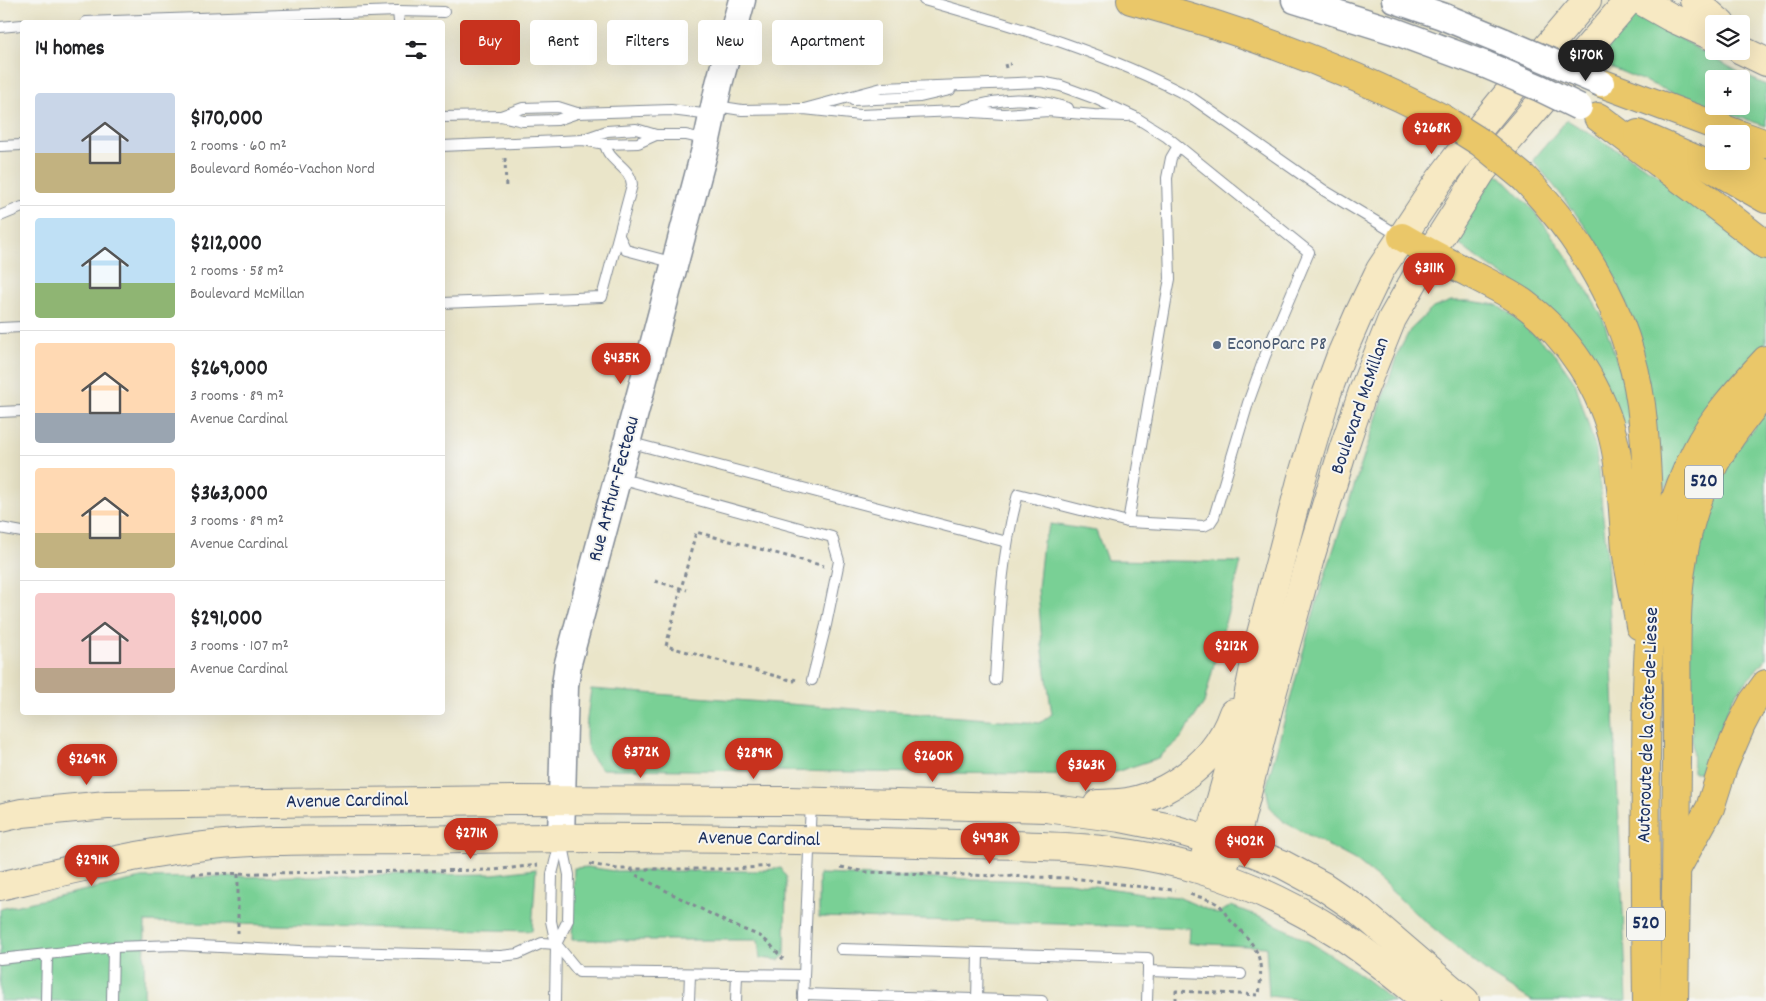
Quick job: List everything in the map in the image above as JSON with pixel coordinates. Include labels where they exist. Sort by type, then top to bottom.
[{"type":"highway","points":[[1131,0],[1235,31],[1314,59],[1384,89],[1442,118],[1480,142],[1524,178],[1553,211],[1588,259],[1611,300],[1629,346],[1643,421],[1653,589]]},
{"type":"highway","points":[[1601,83],[1715,125]]},
{"type":"highway","points":[[1601,83],[1705,141]]},
{"type":"highway","points":[[1588,112],[1702,162],[1766,199]]},
{"type":"highway","points":[[1588,112],[1764,244]]},
{"type":"highway","points":[[1750,138],[1766,144]]},
{"type":"highway","points":[[1750,166],[1766,175]]},
{"type":"highway","points":[[1402,237],[1521,302],[1559,336],[1586,374],[1608,421],[1615,447],[1626,549],[1647,663]]},
{"type":"highway","name":"Autoroute de la Côte-de-Liesse","points":[[1647,1001],[1645,838],[1647,663],[1653,589],[1674,506],[1695,452],[1704,436],[1730,402],[1766,360]]},
{"type":"highway","name":"Autoroute de la Côte-de-Liesse","points":[[1674,1001],[1677,869],[1677,623],[1679,588],[1684,554],[1693,512],[1714,462],[1737,426],[1766,392]]},
{"type":"highway","points":[[1677,869],[1710,808],[1723,766],[1741,725],[1753,702],[1766,684]]},
{"type":"main road","name":"Boulevard McMillan","points":[[1210,873],[1220,842],[1261,634],[1298,490],[1327,393],[1369,290],[1423,204],[1467,144],[1587,0]]},
{"type":"main road","name":"Boulevard McMillan","points":[[1220,842],[1239,825],[1256,752],[1310,558],[1362,394],[1392,319],[1464,197],[1482,171],[1629,0]]},
{"type":"main road","points":[[1640,0],[1670,17],[1705,33]]},
{"type":"main road","points":[[1694,0],[1711,15]]},
{"type":"main road","points":[[1046,808],[1134,801],[1158,792],[1190,774],[1203,763],[1224,733],[1261,634]]},
{"type":"main road","name":"Avenue Cardinal","points":[[0,818],[32,812],[107,805],[563,800],[811,802],[1046,808],[1136,821],[1220,842],[1282,864],[1344,899],[1465,1001]]},
{"type":"main road","name":"Avenue Cardinal","points":[[0,886],[148,854],[220,845],[267,842],[561,838],[1020,844],[1082,848],[1152,858],[1210,873],[1280,902],[1338,934],[1427,1001]]},
{"type":"street","name":"Rue Arthur-Fecteau","points":[[561,838],[565,686],[568,663],[675,262],[742,0]]},
{"type":"street","points":[[1295,0],[1394,31],[1486,65],[1540,88],[1588,112]]},
{"type":"street","points":[[1395,0],[1442,16],[1601,83]]},
{"type":"lane","points":[[924,0],[1049,38],[1169,86],[1192,98],[1325,191],[1402,237]]},
{"type":"lane","points":[[398,11],[399,20]]},
{"type":"lane","points":[[143,20],[398,11],[444,12]]},
{"type":"lane","points":[[0,27],[20,25]]},
{"type":"lane","points":[[804,109],[832,101],[920,97],[973,85],[1051,83],[1072,89],[1135,117],[1167,137],[1309,252],[1265,356],[1216,510],[1210,523],[1204,526],[1128,522],[1018,494],[1011,520],[1001,584],[995,680]]},
{"type":"lane","points":[[1099,115],[1103,103]]},
{"type":"lane","points":[[445,117],[501,116],[523,108],[558,107],[578,113],[671,110],[711,120]]},
{"type":"lane","points":[[583,140],[607,131],[636,129],[656,135],[686,135],[711,120],[742,110],[804,109],[860,115],[957,111],[1004,114],[1049,111],[1135,117]]},
{"type":"lane","points":[[445,146],[583,140],[605,144],[638,143],[656,135]]},
{"type":"lane","points":[[445,303],[602,297],[632,186],[632,179],[608,155],[605,144]]},
{"type":"lane","points":[[0,146],[20,145]]},
{"type":"lane","points":[[1128,522],[1170,279],[1167,178],[1171,158],[1178,146]]},
{"type":"lane","points":[[0,216],[20,208]]},
{"type":"lane","points":[[619,236],[626,250],[675,262]]},
{"type":"lane","points":[[0,328],[20,327]]},
{"type":"lane","points":[[0,412],[20,411]]},
{"type":"lane","points":[[627,442],[1007,542]]},
{"type":"lane","points":[[618,478],[832,537],[839,561],[812,680]]},
{"type":"lane","points":[[0,527],[20,524]]},
{"type":"lane","points":[[0,527],[20,532]]},
{"type":"lane","points":[[811,802],[803,997],[1042,1001]]},
{"type":"lane","points":[[556,944],[568,920],[569,875],[561,838]]},
{"type":"lane","points":[[555,1001],[556,944],[551,921],[552,874],[561,838]]},
{"type":"lane","points":[[0,960],[113,947],[178,945],[501,956],[518,954],[542,943],[556,944],[579,972],[804,975]]},
{"type":"lane","points":[[112,1001],[113,947]]},
{"type":"lane","points":[[841,949],[1148,958],[1147,1001]]},
{"type":"lane","points":[[977,1000],[978,953]]},
{"type":"lane","points":[[46,1001],[47,955]]},
{"type":"lane","points":[[1148,971],[1241,974]]},
{"type":"lane","points":[[689,1001],[690,974]]},
{"type":"lane","points":[[736,1001],[737,974]]},
{"type":"path","points":[[505,156],[506,190]]},
{"type":"path","points":[[797,672],[794,681],[666,646],[696,532],[825,567],[823,575]]},
{"type":"path","points":[[655,581],[688,590]]},
{"type":"path","points":[[191,874],[493,870],[544,864]]},
{"type":"path","name":"Avenue Cardinal","points":[[584,864],[618,869],[735,869],[774,866]]},
{"type":"path","name":"Avenue Cardinal","points":[[837,866],[865,872],[1069,878],[1177,890]]},
{"type":"path","points":[[631,869],[636,876],[709,914],[760,936],[769,942],[786,963],[792,975]]},
{"type":"path","points":[[238,874],[238,931]]},
{"type":"path","points":[[1185,892],[1219,904]]},
{"type":"path","points":[[1176,991],[1176,1001]]},
{"type":"green space","points":[[1641,15],[1705,53],[1705,60],[1717,60],[1735,70],[1705,70],[1705,106],[1593,60],[1633,18]]},
{"type":"green space","points":[[1750,78],[1766,85],[1766,126],[1732,115],[1750,115]]},
{"type":"green space","points":[[1567,120],[1654,172],[1766,258],[1766,344],[1733,379],[1666,487],[1656,486],[1633,325],[1617,281],[1598,244],[1533,160]]},
{"type":"green space","points":[[1494,170],[1534,211],[1566,255],[1602,316],[1624,382],[1632,424],[1621,425],[1535,297],[1469,252],[1457,241],[1454,230]]},
{"type":"green space","points":[[1451,301],[1470,301],[1497,305],[1524,325],[1556,355],[1575,382],[1596,450],[1607,555],[1627,1001],[1532,1001],[1489,974],[1355,860],[1284,822],[1270,807],[1266,788],[1318,597],[1397,355],[1410,330],[1433,308]]},
{"type":"green space","points":[[1766,412],[1766,658],[1732,699],[1703,772],[1693,772],[1687,585],[1708,500],[1736,451]]},
{"type":"green space","points":[[1051,524],[1096,531],[1107,560],[1241,562],[1204,703],[1180,739],[1158,758],[1107,775],[602,769],[589,753],[586,728],[591,689],[1040,723],[1052,714],[1042,645],[1038,589],[1043,542]]},
{"type":"green space","points":[[588,867],[614,871],[757,871],[781,868],[786,877],[785,955],[779,960],[760,958],[758,940],[572,940],[574,868]]},
{"type":"green space","points":[[536,869],[532,931],[145,922],[144,1001],[0,1001],[0,909],[141,878],[493,874]]},
{"type":"green space","points":[[819,874],[1068,882],[1178,897],[1217,914],[1231,906],[1275,924],[1317,946],[1356,972],[1394,1001],[1313,1001],[1269,996],[1266,947],[1189,943],[1190,928],[819,917]]},
{"type":"place","name":"EconoParc P8","points":[[1217,345]]}]
